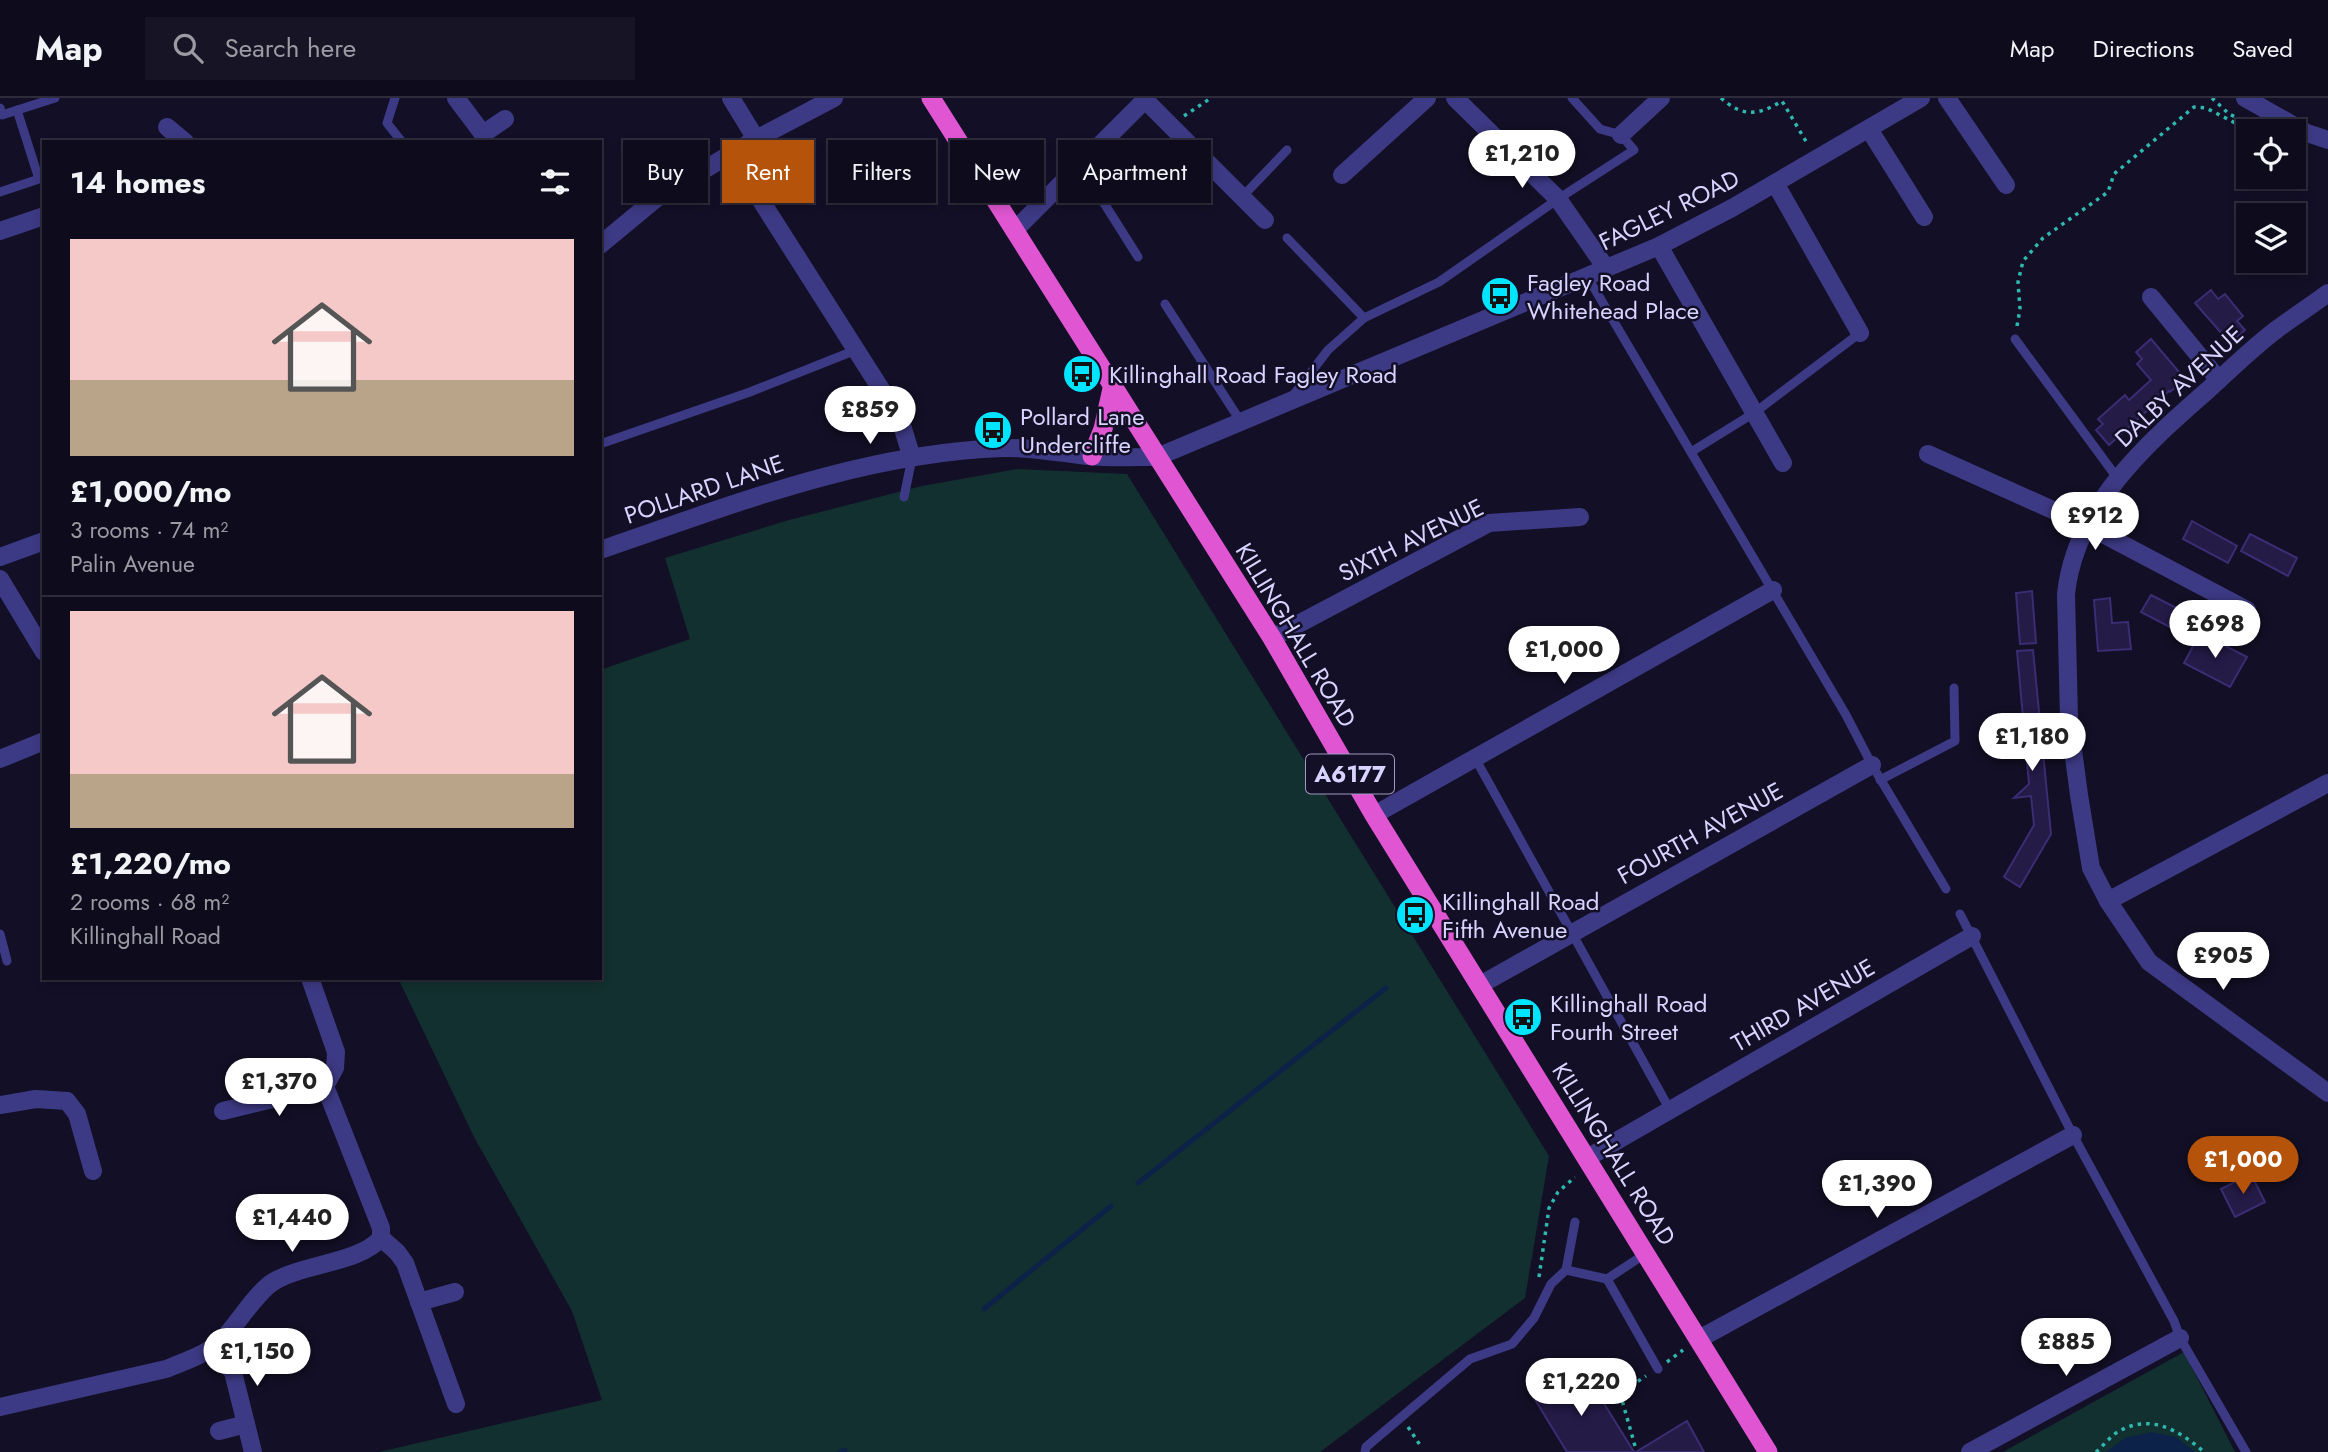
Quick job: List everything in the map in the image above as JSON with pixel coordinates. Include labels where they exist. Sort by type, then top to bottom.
[{"type":"highway","name":"KILLINGHALL ROAD","points":[[931,98],[1272,639],[1374,815],[1768,1452]]},
{"type":"highway","points":[[1092,456],[1103,429],[1113,384]]},
{"type":"street","points":[[456,98],[483,134],[505,119]]},
{"type":"street","points":[[731,98],[756,139],[834,98]]},
{"type":"street","points":[[1342,175],[1427,98]]},
{"type":"street","points":[[1455,98],[1558,199],[1606,268]]},
{"type":"street","points":[[1621,135],[1661,98]]},
{"type":"street","name":"FAGLEY ROAD","points":[[1157,457],[1658,246],[1776,183],[1812,152],[1869,129],[1921,98]]},
{"type":"street","points":[[1947,98],[2006,185]]},
{"type":"street","points":[[2245,98],[2307,133],[2328,140]]},
{"type":"street","points":[[1105,140],[1146,99],[1265,220]]},
{"type":"street","points":[[167,127],[183,140]]},
{"type":"street","points":[[1869,129],[1924,217]]},
{"type":"street","points":[[602,243],[658,197],[722,161]]},
{"type":"street","points":[[1776,183],[1860,334]]},
{"type":"street","points":[[1014,231],[1058,187]]},
{"type":"street","points":[[763,203],[900,419],[912,458]]},
{"type":"street","points":[[0,232],[42,217]]},
{"type":"street","points":[[1658,246],[1783,463]]},
{"type":"street","name":"DALBY AVENUE","points":[[2328,293],[2274,331],[2162,430],[2118,479],[2086,525],[2076,548],[2066,594],[2069,720],[2091,868],[2108,901],[2150,962],[2328,1093]]},
{"type":"street","points":[[2151,298],[2219,380]]},
{"type":"street","name":"POLLARD LANE","points":[[602,549],[803,481],[853,468],[912,458],[1004,448],[1092,456],[1157,457]]},
{"type":"street","points":[[1928,454],[2086,525],[2247,610]]},
{"type":"street","name":"SIXTH AVENUE","points":[[1272,639],[1489,523],[1580,517]]},
{"type":"street","points":[[0,557],[42,542]]},
{"type":"street","points":[[0,579],[42,649]]},
{"type":"street","points":[[1374,815],[1773,590]]},
{"type":"street","points":[[0,759],[42,742]]},
{"type":"street","name":"FOURTH AVENUE","points":[[1480,985],[1572,933],[1876,773]]},
{"type":"street","points":[[2108,901],[2328,783]]},
{"type":"street","name":"THIRD AVENUE","points":[[1588,1161],[1670,1110],[1972,936]]},
{"type":"street","points":[[223,1111],[325,1086],[335,1068],[336,1052],[311,980]]},
{"type":"street","points":[[325,1086],[381,1228],[382,1238],[405,1263],[456,1404]]},
{"type":"street","points":[[0,1105],[36,1099],[67,1101],[77,1114],[93,1171]]},
{"type":"street","points":[[1699,1339],[2073,1135]]},
{"type":"street","points":[[0,1407],[166,1369],[221,1340],[272,1282],[368,1249],[382,1238]]},
{"type":"street","points":[[419,1302],[455,1292]]},
{"type":"street","points":[[1970,1452],[2180,1338]]},
{"type":"street","points":[[212,1347],[233,1372],[253,1452]]},
{"type":"street","points":[[219,1431],[246,1424]]},
{"type":"lane","points":[[1,113],[55,98]]},
{"type":"lane","points":[[395,98],[387,123],[400,140]]},
{"type":"lane","points":[[1289,401],[1328,350],[1364,318],[1439,282],[1634,150],[1621,135],[1600,129],[1572,98]]},
{"type":"lane","points":[[0,192],[40,179],[17,110]]},
{"type":"lane","points":[[1242,197],[1287,150]]},
{"type":"lane","points":[[1104,203],[1138,257]]},
{"type":"lane","points":[[1287,238],[1364,318]]},
{"type":"lane","points":[[1587,276],[1846,715],[1876,773],[1947,889]]},
{"type":"lane","points":[[1165,304],[1241,422]]},
{"type":"lane","points":[[1691,452],[1754,413],[1860,334]]},
{"type":"lane","points":[[2015,339],[2118,479]]},
{"type":"lane","points":[[602,443],[750,392],[856,350]]},
{"type":"lane","points":[[904,497],[912,458]]},
{"type":"lane","points":[[1876,773],[1955,741],[1954,688]]},
{"type":"lane","points":[[1475,758],[1670,1110]]},
{"type":"lane","points":[[1960,914],[2073,1135],[2174,1321],[2180,1338],[2246,1452]]},
{"type":"lane","points":[[0,934],[7,961]]},
{"type":"lane","points":[[1364,1452],[1366,1447],[1470,1359],[1512,1344],[1534,1318],[1551,1284],[1566,1270],[1575,1222]]},
{"type":"lane","points":[[1566,1270],[1607,1279],[1646,1254]]},
{"type":"lane","points":[[1607,1279],[1658,1369]]},
{"type":"path","points":[[1170,125],[1211,98]]},
{"type":"path","points":[[1721,98],[1732,108],[1749,113],[1764,112],[1782,101],[1812,152]]},
{"type":"path","points":[[2015,339],[2020,309],[2018,282],[2023,261],[2043,238],[2108,192],[2114,174],[2194,107],[2206,108],[2251,131],[2263,108]]},
{"type":"path","points":[[1812,152],[1818,137]]},
{"type":"path","points":[[1539,1281],[1549,1208],[1558,1192],[1588,1161]]},
{"type":"path","points":[[1635,1446],[1620,1393],[1699,1339]]},
{"type":"path","points":[[2096,1452],[2116,1433],[2138,1423],[2162,1424],[2185,1435],[2204,1452]]},
{"type":"green space","points":[[1017,469],[1127,474],[1549,1156],[1525,1298],[1320,1452],[379,1452],[602,1400],[572,1311],[474,1137],[399,980],[602,980],[602,669],[690,639],[665,558],[789,520],[922,486]]},
{"type":"green space","points":[[2184,1352],[2235,1452],[2003,1452]]},
{"type":"water","points":[[2151,1432],[2176,1437],[2195,1452],[2106,1452],[2125,1438]]},
{"type":"building","points":[[2211,290],[2218,299],[2225,294],[2243,316],[2237,321],[2245,330],[2230,343],[2195,303]]},
{"type":"building","points":[[2151,339],[2185,379],[2109,445],[2096,430],[2103,424],[2098,419],[2125,395],[2129,400],[2151,380],[2137,364],[2142,359],[2136,352]]},
{"type":"building","points":[[2192,521],[2237,546],[2228,563],[2183,539]]},
{"type":"building","points":[[2250,534],[2297,558],[2288,576],[2241,551]]},
{"type":"building","points":[[2032,591],[2036,643],[2020,644],[2016,593]]},
{"type":"building","points":[[2151,595],[2198,619],[2189,637],[2141,612]]},
{"type":"building","points":[[2110,598],[2112,623],[2128,622],[2131,649],[2098,651],[2094,600]]},
{"type":"building","points":[[2200,633],[2247,657],[2230,687],[2184,663]]},
{"type":"building","points":[[2033,650],[2051,834],[2020,887],[2004,877],[2034,825],[2031,796],[2014,798],[2029,784],[2017,651]]},
{"type":"building","points":[[2251,1174],[2265,1202],[2235,1217],[2221,1189]]},
{"type":"building","points":[[1570,1374],[1575,1382],[1587,1376],[1634,1452],[1567,1452],[1534,1398]]},
{"type":"building","points":[[1687,1421],[1704,1452],[1636,1452]]},
{"type":"waterway","points":[[1138,1183],[1386,988]]},
{"type":"waterway","points":[[984,1309],[1111,1206]]},
{"type":"waterway","points":[[840,1452],[845,1450]]},
{"type":"place","name":"Fagley Road Whitehead Place","points":[[1500,296]]},
{"type":"place","name":"Killinghall Road Fagley Road","points":[[1082,374]]},
{"type":"place","name":"Pollard Lane Undercliffe","points":[[993,430]]},
{"type":"place","name":"Killinghall Road Fifth Avenue","points":[[1415,915]]},
{"type":"place","name":"Killinghall Road Fourth Street","points":[[1523,1017]]}]
